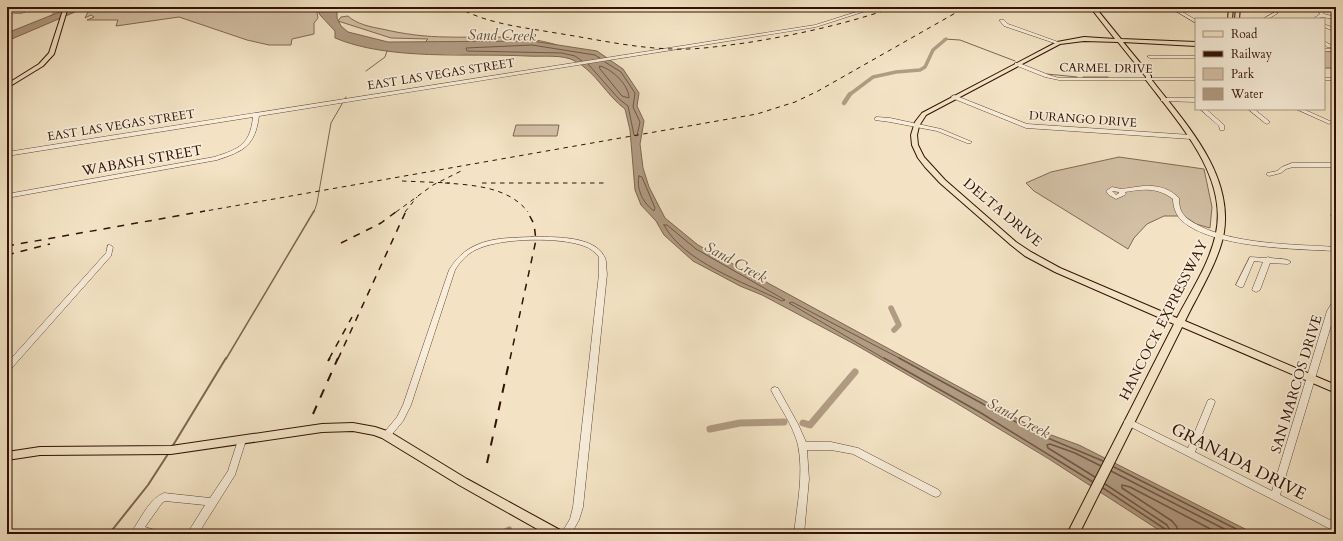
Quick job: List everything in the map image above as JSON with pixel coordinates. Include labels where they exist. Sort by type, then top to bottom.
[{"type":"main road","points":[[7,86],[48,59],[55,48],[66,7]]},
{"type":"main road","name":"HANCOCK EXPRESSWAY","points":[[1073,534],[1128,422],[1212,258],[1220,235],[1222,209],[1216,182],[1206,159],[1192,137],[1148,79],[1142,76],[1092,7]]},
{"type":"main road","points":[[1231,7],[1231,18]]},
{"type":"main road","points":[[1237,18],[1238,7]]},
{"type":"main road","points":[[916,125],[920,118],[930,110],[1059,43],[1078,39],[1195,44]]},
{"type":"main road","points":[[1177,44],[1195,41]]},
{"type":"main road","name":"DELTA DRIVE","points":[[916,125],[914,143],[918,154],[928,166],[1016,245],[1052,268],[1336,389]]},
{"type":"main road","points":[[7,456],[40,451],[158,451],[186,449],[336,426],[365,429],[386,435],[463,482],[556,534]]},
{"type":"street","points":[[7,13],[22,12],[35,7]]},
{"type":"street","name":"EAST LAS VEGAS STREET","points":[[7,154],[820,25],[876,7]]},
{"type":"street","points":[[1104,7],[1132,9]]},
{"type":"street","points":[[1141,9],[1166,7]]},
{"type":"street","points":[[1171,7],[1195,21]]},
{"type":"street","points":[[1308,8],[1336,8]]},
{"type":"street","points":[[1317,8],[1321,11],[1320,15]]},
{"type":"street","points":[[1267,18],[1276,13]]},
{"type":"street","points":[[1316,18],[1320,15],[1336,18]]},
{"type":"street","points":[[1002,21],[1006,24],[1059,43]]},
{"type":"street","points":[[1325,25],[1336,30]]},
{"type":"street","points":[[1150,56],[1195,57]]},
{"type":"street","name":"CARMEL DRIVE","points":[[1017,64],[1043,75],[1059,78],[1195,79]]},
{"type":"street","points":[[1325,79],[1336,79]]},
{"type":"street","name":"DURANGO DRIVE","points":[[954,97],[1026,126],[1192,137]]},
{"type":"street","points":[[1163,100],[1195,101]]},
{"type":"street","points":[[1204,110],[1222,126],[1222,129]]},
{"type":"street","points":[[1252,110],[1267,122]]},
{"type":"street","points":[[1301,110],[1329,122]]},
{"type":"street","name":"WABASH STREET","points":[[7,196],[199,163],[219,158],[236,151],[251,139],[255,130],[256,115]]},
{"type":"street","points":[[877,120],[916,125],[939,130],[968,142]]},
{"type":"street","points":[[1269,174],[1279,172],[1292,165],[1336,165]]},
{"type":"street","points":[[1121,191],[1143,186],[1157,187],[1168,191],[1176,198],[1176,208],[1184,219],[1196,226],[1220,235],[1251,242],[1336,249]]},
{"type":"street","points":[[1336,210],[1334,215],[1336,222]]},
{"type":"street","points":[[386,435],[404,413],[452,270],[460,258],[474,248],[492,242],[541,240],[569,241],[585,244],[599,254],[604,265],[578,507],[574,520],[566,534]]},
{"type":"street","points":[[7,367],[109,254],[110,247]]},
{"type":"street","points":[[1240,284],[1252,259],[1268,259],[1288,262]]},
{"type":"street","points":[[1256,290],[1268,259]]},
{"type":"street","name":"SAN MARCOS DRIVE","points":[[1275,497],[1331,311],[1336,303]]},
{"type":"street","points":[[775,390],[796,429],[802,446],[804,470],[799,534]]},
{"type":"street","points":[[1190,454],[1211,402]]},
{"type":"street","name":"GRANADA DRIVE","points":[[1128,422],[1336,528]]},
{"type":"street","points":[[192,534],[232,472],[242,440]]},
{"type":"street","points":[[802,446],[831,446],[855,451],[936,493]]},
{"type":"street","points":[[155,534],[141,531],[139,528],[159,500],[164,496],[213,502]]},
{"type":"green space","points":[[96,7],[232,7],[232,9],[239,7],[316,7],[318,18],[314,23],[314,34],[292,39],[291,45],[269,45],[247,40],[179,17],[116,26],[118,20],[87,20],[94,17],[91,15],[85,18],[89,10]]},
{"type":"green space","points":[[348,16],[364,25],[406,34],[440,37],[517,38],[530,39],[557,45],[532,41],[424,43],[428,39],[391,38],[338,21],[341,17]]},
{"type":"green space","points":[[1325,50],[1336,52],[1336,68],[1325,68]]},
{"type":"green space","points":[[516,125],[559,125],[557,136],[513,136]]},
{"type":"green space","points":[[1119,157],[1204,169],[1212,207],[1210,228],[1196,224],[1184,216],[1164,216],[1147,224],[1134,238],[1128,249],[1034,191],[1026,183],[1051,172]]},
{"type":"water","points":[[72,7],[84,7],[7,41],[7,33]]},
{"type":"water","points":[[316,7],[337,7],[337,18],[341,26],[348,32],[388,42],[532,41],[597,51],[623,69],[639,93],[637,106],[644,121],[640,144],[643,168],[649,187],[665,218],[698,245],[1040,431],[1079,445],[1255,534],[1165,534],[1049,459],[953,401],[856,345],[762,295],[740,286],[693,261],[664,235],[656,221],[641,205],[635,190],[630,130],[625,109],[589,71],[575,61],[565,57],[552,56],[430,54],[380,50],[335,38],[335,31],[320,15]]},
{"type":"waterway","points":[[51,16],[59,7]]},
{"type":"waterway","points":[[944,39],[960,40],[1015,61]]},
{"type":"waterway","points":[[850,94],[873,77],[896,72],[920,70],[925,67],[933,50],[946,39]]},
{"type":"waterway","points":[[366,71],[385,57],[387,51]]},
{"type":"waterway","points":[[1047,74],[1077,77]]},
{"type":"waterway","points":[[1083,77],[1108,77]]},
{"type":"waterway","points":[[844,103],[850,94]]},
{"type":"waterway","points":[[314,212],[317,203],[331,123],[346,97]]},
{"type":"waterway","points":[[226,359],[314,211]]},
{"type":"waterway","points":[[891,308],[899,325],[894,330]]},
{"type":"waterway","points":[[172,447],[226,358]]},
{"type":"waterway","points":[[803,423],[810,425],[855,372]]},
{"type":"waterway","points":[[710,429],[740,423],[784,422]]},
{"type":"waterway","points":[[109,534],[148,485],[168,454]]},
{"type":"waterway","points":[[502,534],[509,530]]},
{"type":"railway","points":[[457,7],[469,13],[517,27],[629,45],[682,49],[745,43],[783,36],[839,24],[895,7]]},
{"type":"railway","points":[[200,212],[757,114],[795,102],[818,91],[966,7]]},
{"type":"railway","points":[[438,182],[461,171]]},
{"type":"railway","points":[[402,181],[438,182]]},
{"type":"railway","points":[[396,212],[438,182]]},
{"type":"railway","points":[[438,182],[450,183]]},
{"type":"railway","points":[[445,183],[479,186],[501,192],[511,197],[527,211]]},
{"type":"railway","points":[[482,183],[607,183]]},
{"type":"railway","points":[[405,212],[417,197]]},
{"type":"railway","points":[[7,246],[205,211]]},
{"type":"railway","points":[[341,243],[381,223],[397,211]]},
{"type":"railway","points":[[338,359],[406,211]]},
{"type":"railway","points":[[510,359],[536,240],[534,224],[527,211]]},
{"type":"railway","points":[[7,255],[50,244]]},
{"type":"railway","points":[[329,359],[352,317]]},
{"type":"railway","points":[[313,414],[338,358]]},
{"type":"railway","points":[[487,463],[510,358]]},
{"type":"water label","name":"Sand Creek","points":[[502,35]]},
{"type":"water label","name":"Sand Creek","points":[[736,262]]},
{"type":"water label","name":"Sand Creek","points":[[1019,418]]}]
